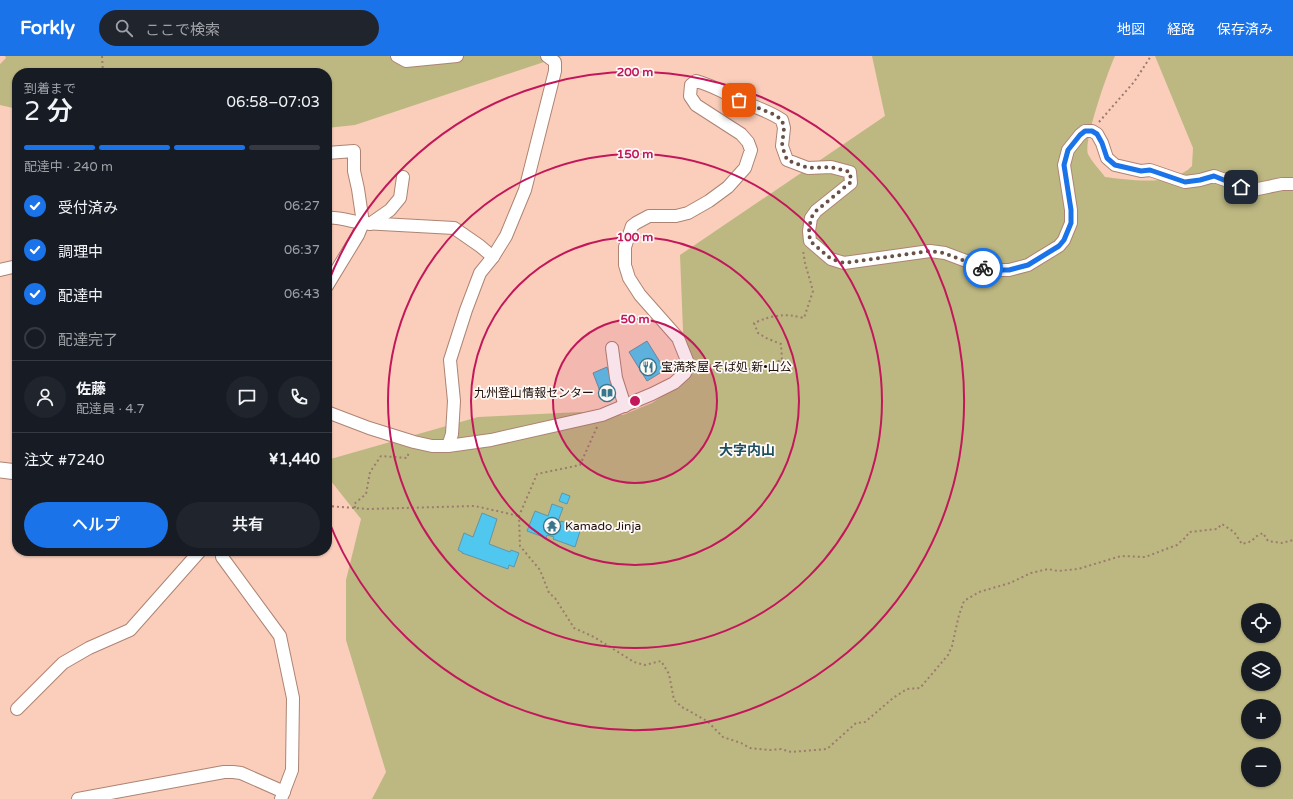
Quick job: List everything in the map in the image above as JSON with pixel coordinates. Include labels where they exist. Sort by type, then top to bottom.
[{"type":"main road","points":[[0,470],[12,471]]},
{"type":"street","points":[[397,56],[406,61],[457,56]]},
{"type":"street","points":[[448,446],[452,434],[454,401],[450,360],[480,273],[493,257],[506,236],[525,190],[555,71],[555,62],[547,56]]},
{"type":"street","points":[[332,414],[369,428],[414,442],[432,446],[448,446],[491,440],[602,415],[674,383],[685,373],[688,362],[678,338],[640,295],[629,278],[625,265],[625,247],[632,226],[636,223],[649,216],[676,216],[688,213],[709,201],[728,187],[745,168],[751,150],[748,142],[741,134],[696,105],[690,96],[691,85],[696,81],[705,83],[739,100],[775,115],[782,120],[784,128],[782,146],[787,160],[808,168],[831,167],[850,172],[851,182],[816,211],[811,218],[809,231],[810,241],[831,259],[844,263],[930,251],[944,253],[990,270],[1009,270],[1028,265],[1059,246],[1064,240],[1071,223],[1071,210],[1064,165],[1068,150],[1085,131],[1092,131],[1097,134],[1107,158],[1115,165],[1141,171],[1150,170],[1185,182],[1214,176],[1253,190],[1282,184],[1293,184]]},
{"type":"street","points":[[332,153],[354,151],[354,171],[366,223]]},
{"type":"street","points":[[332,278],[366,223],[390,210],[400,198],[403,177]]},
{"type":"street","points":[[332,217],[348,222],[454,228],[493,257]]},
{"type":"street","points":[[0,270],[12,267]]},
{"type":"street","points":[[612,348],[616,378],[625,406]]},
{"type":"street","points":[[17,708],[63,663],[89,648],[130,630],[196,556]]},
{"type":"street","points":[[78,799],[224,772],[241,773],[282,795],[292,770],[293,698],[280,636],[222,556]]},
{"type":"path","points":[[102,56],[103,68]]},
{"type":"path","points":[[1092,131],[1134,82],[1151,56]]},
{"type":"path","points":[[688,362],[752,369],[782,360],[781,344],[758,333],[754,323],[771,316],[791,314],[804,318],[813,291],[805,263],[803,249],[810,241]]},
{"type":"path","points":[[602,415],[580,465],[537,474],[519,516],[520,546],[540,570],[549,593],[555,598],[574,628],[594,637],[634,662],[645,665],[661,661],[669,674],[674,700],[682,707],[707,721],[723,737],[750,748],[770,750],[782,749],[792,752],[827,749],[856,723],[865,722],[893,698],[907,689],[920,688],[948,655],[952,646],[959,615],[964,601],[979,592],[1010,583],[1030,573],[1048,569],[1058,571],[1078,569],[1121,556],[1145,557],[1178,545],[1189,532],[1217,529],[1222,524],[1234,532],[1242,544],[1252,541],[1255,536],[1263,533],[1268,541],[1282,543],[1293,540]]},
{"type":"path","points":[[355,508],[354,504],[366,494],[370,472],[381,456],[407,458],[414,442]]},
{"type":"path","points":[[332,506],[368,508],[475,506],[519,516]]},
{"type":"shaded area","points":[[5,56],[562,56],[355,125],[332,127],[332,68],[12,68],[12,108],[0,105],[0,64],[6,58]]},
{"type":"shaded area","points":[[872,56],[1115,56],[1092,122],[1087,147],[1088,154],[1105,177],[1127,180],[1163,180],[1184,173],[1192,166],[1193,148],[1155,56],[1293,56],[1293,799],[372,799],[386,772],[346,640],[346,580],[361,519],[332,482],[332,459],[478,417],[581,412],[623,415],[652,403],[685,381],[680,255],[885,116]]},
{"type":"building","points":[[647,341],[665,370],[647,381],[629,352]]},
{"type":"building","points":[[607,367],[617,394],[603,399],[593,373]]},
{"type":"building","points":[[562,493],[570,496],[567,504],[559,501]]},
{"type":"building","name":"Kamado Jinja","points":[[552,504],[563,508],[558,521],[556,520],[555,522],[559,524],[561,521],[581,528],[575,547],[553,539],[554,537],[547,535],[546,538],[527,531],[535,511],[548,516]]},
{"type":"building","points":[[482,513],[497,519],[489,544],[510,552],[511,550],[519,553],[514,567],[509,565],[508,569],[462,553],[458,550],[464,533],[473,537]]},
{"type":"way so far","points":[[739,100],[775,115],[782,120],[784,128],[782,146],[787,160],[808,168],[831,167],[850,172],[851,182],[816,211],[811,218],[809,231],[810,241],[831,259],[844,263],[930,251],[944,253],[983,268]]},
{"type":"place","name":"宝満茶屋 そば処 新•山公","points":[[648,367]]},
{"type":"place","name":"九州登山情報センター","points":[[607,393]]},
{"type":"place","name":"Kamado Jinja","points":[[552,526]]},
{"type":"district","name":"大字内山","points":[[747,450]]},
{"type":"route","points":[[983,268],[990,270],[1009,270],[1028,265],[1059,246],[1064,240],[1071,223],[1071,210],[1064,165],[1068,150],[1085,131],[1092,131],[1097,134],[1107,158],[1115,165],[1141,171],[1150,170],[1185,182],[1214,176],[1241,187]]}]
